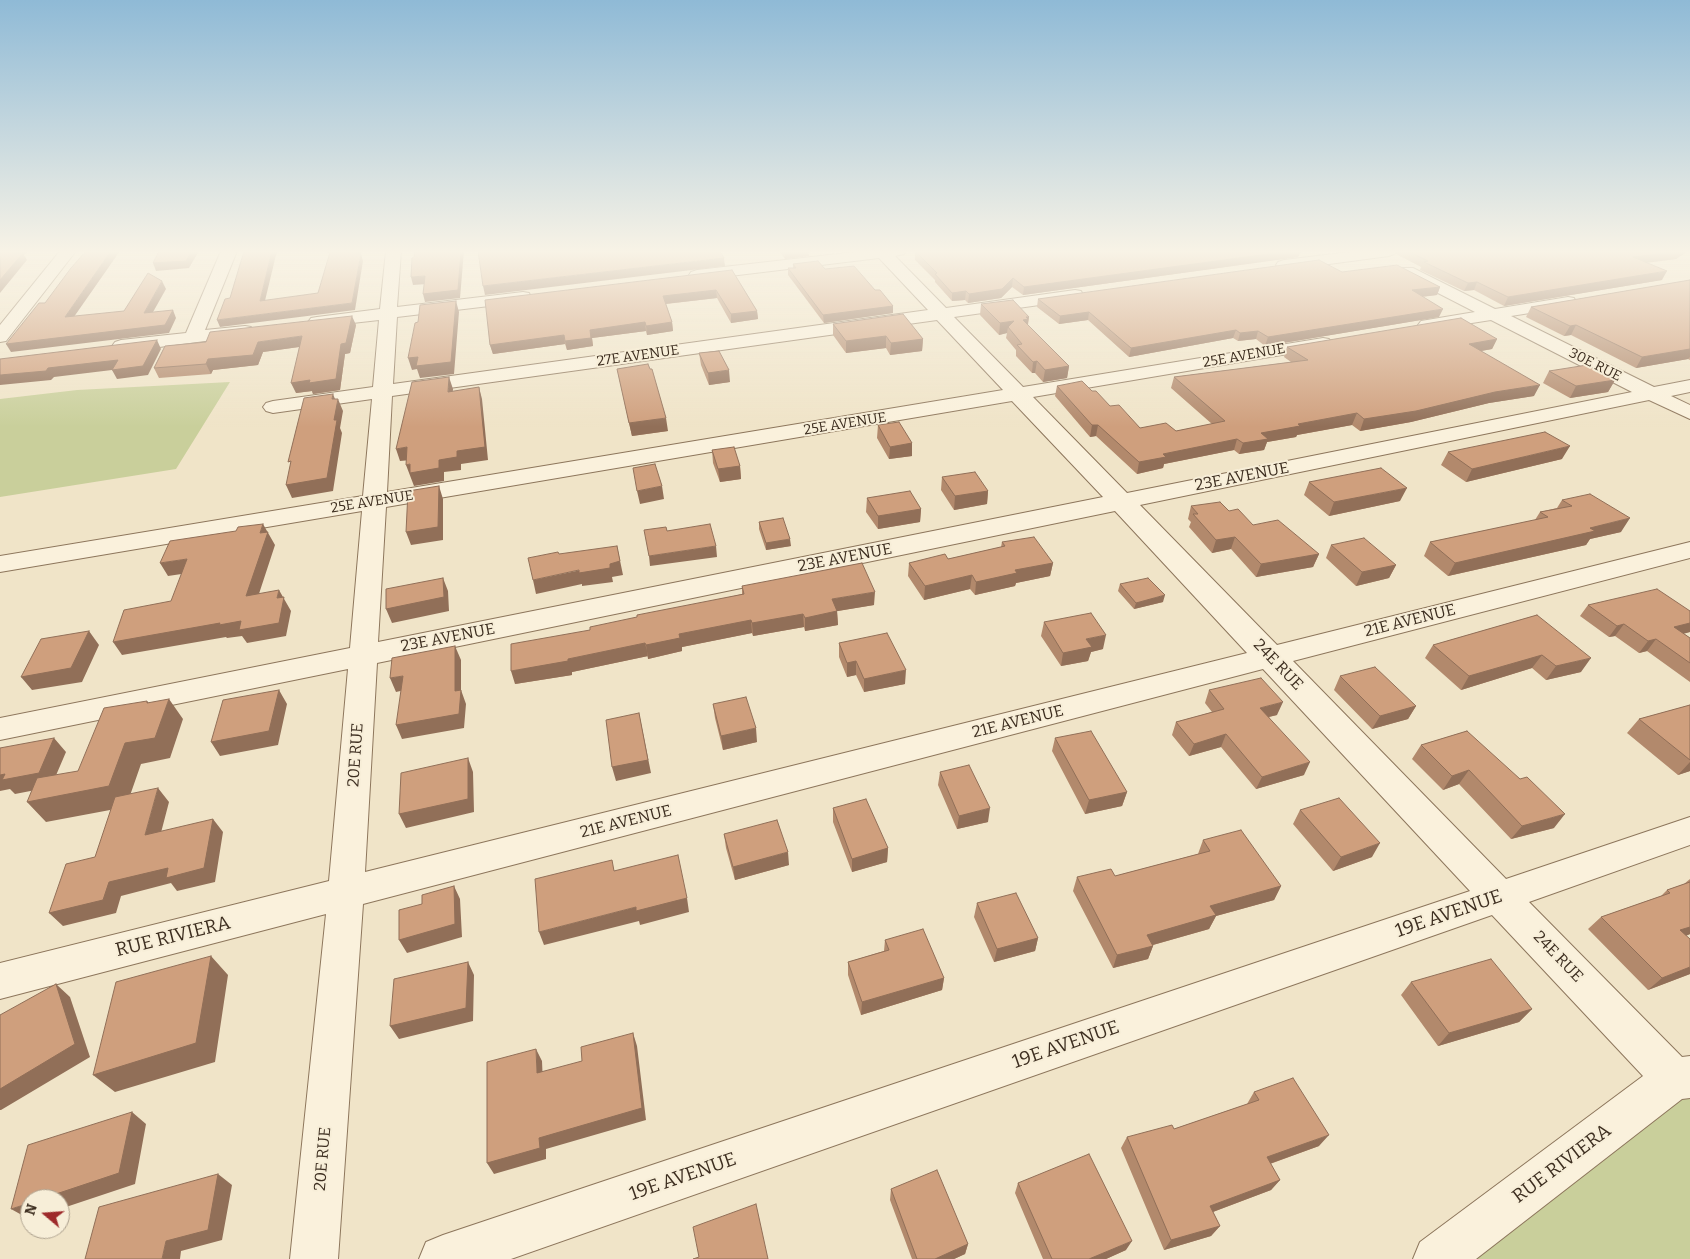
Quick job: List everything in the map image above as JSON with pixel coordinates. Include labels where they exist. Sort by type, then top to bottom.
[{"type":"street","points":[[0,337],[21,310]]},
{"type":"street","points":[[193,337],[205,310]]},
{"type":"street","name":"20E RUE","points":[[314,1259],[346,894],[389,310]]},
{"type":"street","points":[[300,324],[415,310]]},
{"type":"street","name":"24E RUE","points":[[937,310],[1500,897],[1682,1078]]},
{"type":"street","name":"27E AVENUE","points":[[273,407],[971,310]]},
{"type":"street","name":"30E RUE","points":[[1484,310],[1690,413]]},
{"type":"street","points":[[1406,329],[1519,310]]},
{"type":"street","points":[[106,348],[261,329]]},
{"type":"street","name":"25E AVENUE","points":[[0,564],[1019,395],[1338,340]]},
{"type":"street","name":"23E AVENUE","points":[[0,729],[1690,386]]},
{"type":"street","name":"21E AVENUE","points":[[346,894],[1690,550]]},
{"type":"street","name":"19E AVENUE","points":[[443,1259],[1690,831]]},
{"type":"street","name":"RUE RIVIERA","points":[[0,981],[346,894]]},
{"type":"street","name":"RUE RIVIERA","points":[[1436,1259],[1682,1078]]},
{"type":"green space","points":[[230,382],[176,469],[0,497],[0,399],[77,390]]},
{"type":"green space","points":[[1690,1078],[1690,1259],[1441,1259]]},
{"type":"building","points":[[34,310],[70,310],[65,317],[125,310],[146,310],[144,313],[173,310],[165,325],[6,344]]},
{"type":"building","points":[[221,310],[298,310],[217,320]]},
{"type":"building","points":[[419,310],[455,310],[451,362],[416,366],[418,357],[408,358],[415,323],[418,322]]},
{"type":"building","points":[[486,310],[668,310],[672,322],[646,326],[645,322],[590,330],[591,338],[565,341],[564,335],[490,345]]},
{"type":"building","points":[[728,310],[757,311],[731,314]]},
{"type":"building","points":[[819,310],[864,310],[823,315]]},
{"type":"building","points":[[987,310],[1022,310],[1029,317],[1023,320],[1069,366],[1045,370],[1037,361],[1033,362],[1017,345],[1022,344],[1008,327],[1014,321],[1000,323]]},
{"type":"building","points":[[1052,310],[1438,310],[1268,337],[1258,331],[1240,333],[1236,330],[1131,348],[1089,312],[1060,316]]},
{"type":"building","points":[[1537,310],[1690,310],[1690,349],[1642,357],[1576,325],[1570,326]]},
{"type":"building","points":[[903,314],[923,339],[891,343],[886,336],[846,341],[833,324]]},
{"type":"building","points":[[352,316],[346,343],[341,344],[336,379],[309,383],[310,380],[291,383],[302,336],[258,342],[253,355],[208,359],[206,364],[154,368],[165,346],[206,342],[210,332]]},
{"type":"building","points":[[1461,318],[1497,339],[1469,344],[1540,385],[1495,392],[1416,411],[1364,419],[1357,413],[1298,424],[1300,426],[1261,433],[1268,439],[1243,443],[1237,439],[1163,454],[1166,457],[1139,462],[1098,425],[1092,425],[1057,386],[1082,381],[1092,391],[1096,391],[1110,406],[1119,405],[1140,428],[1166,423],[1176,431],[1225,421],[1174,377],[1308,360],[1287,347]]},
{"type":"building","points":[[157,340],[143,366],[112,370],[118,360],[48,368],[46,371],[0,375],[0,359]]},
{"type":"building","points":[[719,351],[729,370],[708,373],[699,353]]},
{"type":"building","points":[[648,364],[650,369],[652,369],[666,418],[629,423],[617,369]]},
{"type":"building","points":[[1587,365],[1615,380],[1576,386],[1549,371]]},
{"type":"building","points":[[449,377],[448,392],[479,387],[485,447],[457,451],[457,457],[439,460],[439,468],[410,473],[410,464],[406,465],[407,447],[396,449],[412,382]]},
{"type":"building","points":[[333,394],[332,399],[338,399],[334,420],[337,420],[327,478],[286,485],[291,461],[288,462],[304,398]]},
{"type":"building","points":[[899,422],[912,443],[890,447],[878,425]]},
{"type":"building","points":[[1545,432],[1570,446],[1472,469],[1448,452]]},
{"type":"building","points":[[734,447],[740,466],[718,469],[712,450]]},
{"type":"building","points":[[655,464],[662,486],[637,491],[633,468]]},
{"type":"building","points":[[1381,468],[1407,488],[1334,502],[1309,482]]},
{"type":"building","points":[[975,472],[988,491],[955,496],[942,477]]},
{"type":"building","points":[[439,486],[438,527],[406,532],[408,491]]},
{"type":"building","points":[[910,491],[921,509],[878,516],[867,498]]},
{"type":"building","points":[[1590,494],[1630,518],[1590,528],[1595,531],[1455,563],[1430,542],[1548,517],[1540,512],[1572,506],[1562,500]]},
{"type":"building","points":[[1220,502],[1229,511],[1238,509],[1253,525],[1278,520],[1319,554],[1261,564],[1235,537],[1216,540],[1193,514],[1198,514],[1191,506]]},
{"type":"building","points":[[783,518],[790,539],[766,543],[759,522]]},
{"type":"building","points":[[263,524],[260,533],[268,532],[246,596],[279,590],[277,598],[284,597],[279,623],[239,630],[241,621],[219,625],[220,623],[113,642],[124,610],[171,601],[187,559],[160,563],[170,541],[236,531],[238,527]]},
{"type":"building","points":[[710,524],[716,546],[649,556],[644,530],[666,527],[667,531]]},
{"type":"building","points":[[1034,537],[1053,563],[1015,570],[1017,573],[976,582],[972,575],[925,586],[909,563],[945,554],[948,559],[1005,546],[1002,542]]},
{"type":"building","points":[[1364,538],[1396,565],[1362,572],[1331,545]]},
{"type":"building","points":[[617,546],[620,561],[610,564],[610,568],[579,573],[579,570],[533,580],[528,558],[558,552],[559,554]]},
{"type":"building","points":[[862,563],[875,592],[832,599],[837,611],[805,618],[803,614],[752,623],[751,620],[679,634],[680,638],[646,645],[645,643],[568,659],[568,661],[511,671],[511,644],[590,630],[590,627],[637,617],[637,615],[744,594],[742,586]]},
{"type":"building","points":[[443,578],[444,597],[386,609],[386,589]]},
{"type":"building","points":[[1148,578],[1165,595],[1136,603],[1120,584]]},
{"type":"building","points":[[1657,589],[1690,611],[1690,623],[1674,627],[1690,638],[1690,663],[1656,639],[1648,641],[1624,624],[1617,626],[1588,605]]},
{"type":"building","points":[[1091,613],[1106,635],[1086,639],[1092,647],[1063,653],[1044,622]]},
{"type":"building","points":[[1537,615],[1591,658],[1556,666],[1542,655],[1469,676],[1433,645]]},
{"type":"building","points":[[89,631],[71,668],[21,677],[41,639]]},
{"type":"building","points":[[887,633],[906,670],[864,679],[856,661],[847,663],[839,643]]},
{"type":"building","points":[[455,646],[455,691],[461,690],[459,714],[396,725],[403,676],[390,678],[392,658]]},
{"type":"building","points":[[1375,667],[1416,706],[1380,716],[1340,676]]},
{"type":"building","points":[[1261,678],[1283,702],[1260,708],[1310,762],[1262,777],[1226,734],[1194,744],[1176,722],[1224,709],[1209,690]]},
{"type":"building","points":[[279,690],[269,731],[211,742],[223,700]]},
{"type":"building","points":[[746,697],[756,728],[721,736],[713,704]]},
{"type":"building","points":[[169,699],[155,738],[125,743],[109,786],[27,802],[37,778],[78,771],[104,708]]},
{"type":"building","points":[[1690,705],[1690,760],[1639,719]]},
{"type":"building","points":[[639,713],[648,760],[612,767],[606,720]]},
{"type":"building","points":[[1091,731],[1127,792],[1089,800],[1055,738]]},
{"type":"building","points":[[1467,731],[1520,779],[1527,777],[1565,814],[1522,826],[1469,770],[1452,776],[1421,745]]},
{"type":"building","points":[[54,738],[39,773],[2,780],[5,774],[0,775],[0,748]]},
{"type":"building","points":[[468,758],[468,799],[399,814],[401,773]]},
{"type":"building","points":[[969,765],[990,808],[959,816],[940,772]]},
{"type":"building","points":[[158,788],[145,835],[213,819],[204,868],[166,878],[168,868],[109,882],[103,900],[49,913],[66,864],[95,857],[115,797]]},
{"type":"building","points":[[1339,798],[1380,843],[1341,857],[1300,810]]},
{"type":"building","points":[[866,799],[888,848],[852,859],[833,808]]},
{"type":"building","points":[[777,820],[788,852],[733,867],[724,834]]},
{"type":"building","points":[[1241,830],[1281,886],[1210,906],[1216,915],[1147,935],[1153,946],[1117,955],[1077,877],[1111,869],[1115,876],[1210,851],[1203,840]]},
{"type":"building","points":[[678,855],[687,898],[636,911],[636,907],[539,932],[535,879],[612,860],[614,871]]},
{"type":"building","points":[[1690,882],[1690,927],[1680,930],[1690,939],[1690,967],[1662,978],[1601,917],[1670,893],[1667,890]]},
{"type":"building","points":[[454,886],[455,924],[399,940],[399,910],[422,904],[422,895]]},
{"type":"building","points":[[1016,893],[1038,938],[997,949],[977,903]]},
{"type":"building","points":[[923,929],[944,978],[862,1002],[848,962],[889,950],[885,940]]},
{"type":"building","points":[[211,956],[196,1043],[93,1075],[116,982]]},
{"type":"building","points":[[1491,959],[1532,1009],[1449,1033],[1411,982]]},
{"type":"building","points":[[468,962],[466,1008],[390,1026],[394,979]]},
{"type":"building","points":[[56,984],[75,1044],[0,1089],[0,1015]]},
{"type":"building","points":[[633,1033],[642,1108],[539,1138],[540,1148],[487,1163],[487,1062],[536,1049],[537,1073],[582,1061],[581,1047]]},
{"type":"building","points":[[1293,1078],[1329,1135],[1267,1157],[1280,1180],[1210,1206],[1220,1226],[1171,1240],[1127,1137],[1172,1125],[1174,1129],[1259,1100],[1254,1092]]},
{"type":"building","points":[[132,1112],[119,1173],[70,1189],[20,1189],[20,1206],[11,1209],[28,1145]]},
{"type":"building","points":[[1089,1154],[1132,1241],[1089,1259],[1052,1259],[1018,1183]]},
{"type":"building","points":[[937,1170],[968,1244],[935,1259],[917,1259],[891,1189]]},
{"type":"building","points":[[218,1174],[208,1230],[166,1241],[162,1259],[85,1259],[99,1207]]},
{"type":"building","points":[[756,1204],[768,1259],[693,1259],[699,1257],[693,1227]]}]
